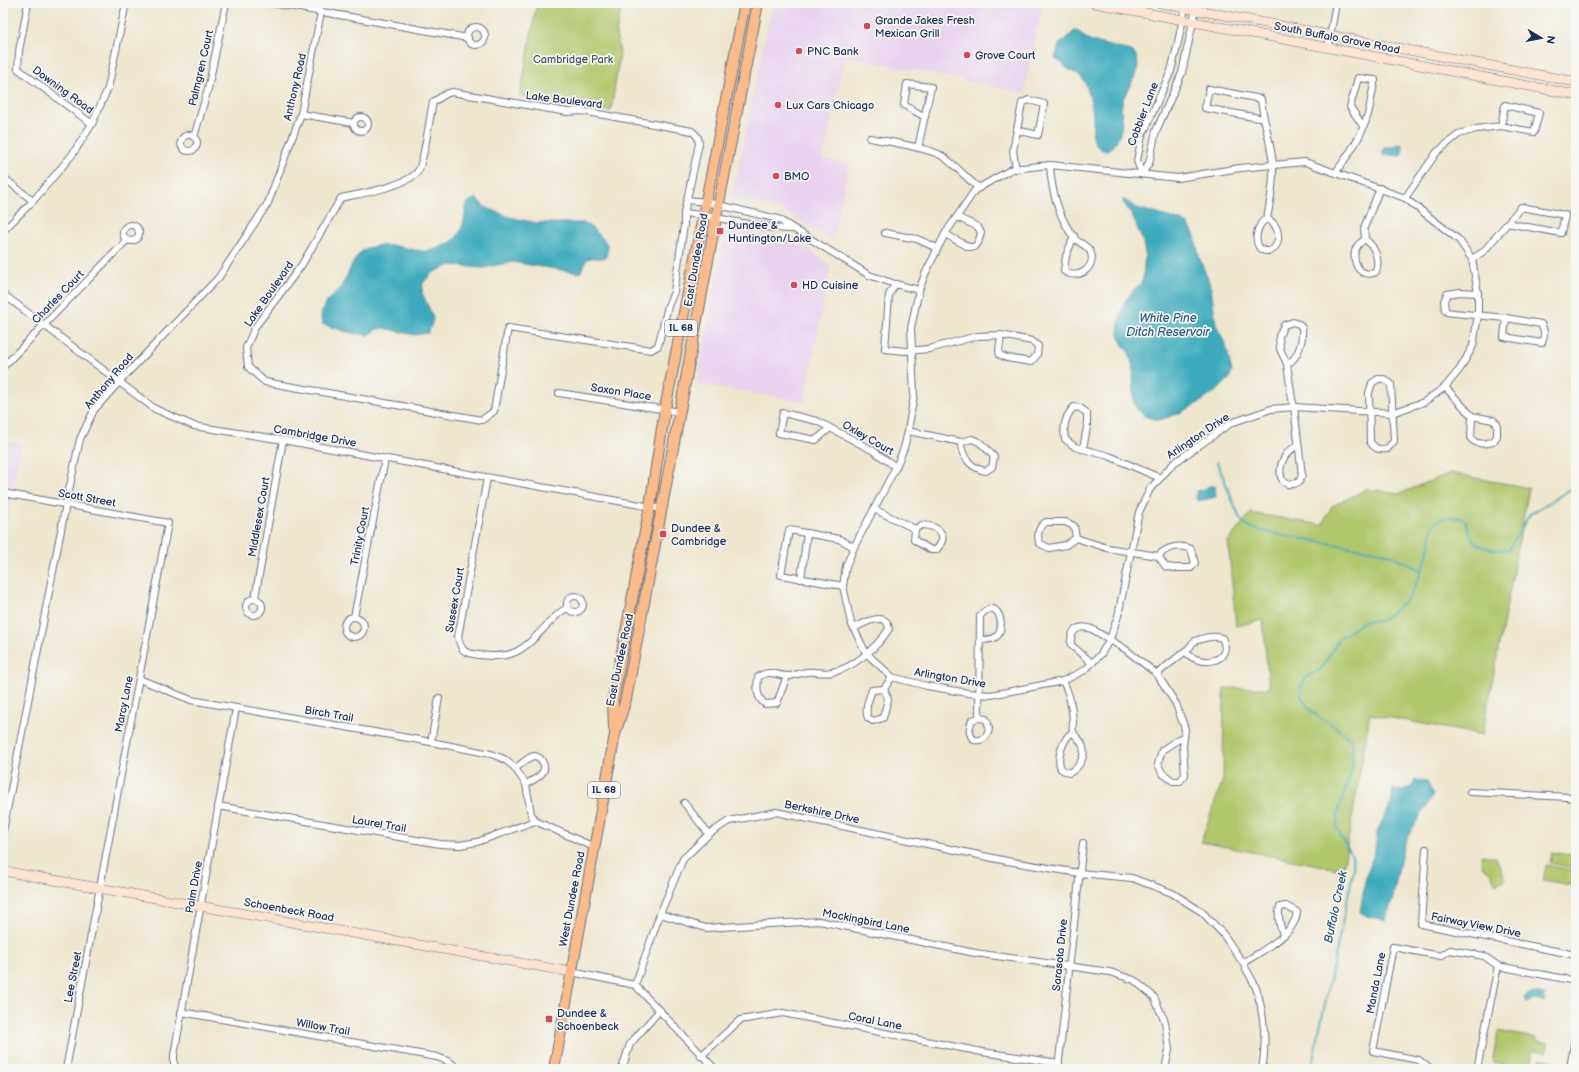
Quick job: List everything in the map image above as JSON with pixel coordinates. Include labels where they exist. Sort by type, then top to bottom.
[{"type":"main road","name":"East Dundee Road","points":[[614,734],[613,699],[650,506],[665,409],[745,3]]},
{"type":"main road","name":"East Dundee Road","points":[[614,734],[626,699],[718,205],[758,3]]},
{"type":"main road","name":"South Buffalo Grove Road","points":[[1094,3],[1195,13],[1330,35],[1576,82]]},
{"type":"main road","name":"South Buffalo Grove Road","points":[[1160,3],[1184,12],[1195,13],[1328,48],[1576,95]]},
{"type":"main road","name":"West Dundee Road","points":[[554,1069],[614,734]]},
{"type":"main road","name":"Schoenbeck Road","points":[[3,871],[571,972]]},
{"type":"street","name":"Downing Road","points":[[28,3],[19,50],[18,70],[92,124]]},
{"type":"street","points":[[3,231],[34,200],[72,155],[92,124],[108,88],[126,3]]},
{"type":"street","name":"Palmgren Court","points":[[194,137],[208,89],[226,3]]},
{"type":"street","points":[[272,3],[468,38]]},
{"type":"street","points":[[1328,48],[1336,3]]},
{"type":"street","name":"Anthony Road","points":[[3,831],[66,504],[80,439],[94,410],[219,277],[268,203],[301,114],[320,12]]},
{"type":"street","name":"Cobbler Lane","points":[[1142,174],[1137,161],[1142,136],[1171,71],[1184,12]]},
{"type":"street","name":"Cobbler Lane","points":[[1142,174],[1149,163],[1156,131],[1182,73],[1195,13]]},
{"type":"street","points":[[1336,172],[1355,145],[1363,126],[1368,114],[1375,80],[1358,78],[1350,107],[1363,126]]},
{"type":"street","points":[[918,148],[925,117],[931,87],[907,84],[904,105],[925,117]]},
{"type":"street","points":[[1264,119],[1205,108],[1209,89],[1261,99],[1273,165],[1273,182],[1267,219]]},
{"type":"street","name":"Lake Boulevard","points":[[452,92],[566,112],[582,111],[692,131],[698,137],[699,144],[684,213],[684,225],[674,292],[668,306],[658,346],[651,350],[508,328],[494,411],[482,420],[265,382],[248,367],[246,348],[255,327],[301,266],[340,198],[410,179],[419,171],[433,102],[446,94],[452,92]]},
{"type":"street","points":[[1016,130],[1038,135],[1044,104],[1029,100],[1022,103],[1016,130],[1012,151],[1016,169]]},
{"type":"street","points":[[1405,198],[1438,152],[1459,134],[1476,129],[1501,126],[1534,132],[1539,113],[1505,106],[1501,126]]},
{"type":"street","points":[[301,114],[354,123]]},
{"type":"street","points":[[870,138],[918,148],[940,155],[955,166],[979,188]]},
{"type":"street","name":"Arlington Drive","points":[[1305,162],[1405,198],[1459,240],[1472,259],[1478,293],[1478,314],[1473,346],[1460,369],[1445,388],[1424,402],[1392,413],[1294,406],[1271,409],[1231,423],[1174,463],[1150,489],[1139,512],[1118,616],[1110,639],[1101,654],[1085,670],[1063,681],[991,695],[979,695],[927,686],[892,677],[866,653],[851,623],[843,586],[846,566],[854,547],[896,467],[904,448],[914,395],[912,328],[919,290],[937,248],[975,190],[1012,169],[1050,165],[1142,174],[1178,178],[1240,168],[1305,162]]},
{"type":"street","points":[[1050,165],[1051,184],[1066,226],[1074,236],[1077,241],[1086,246],[1092,258],[1088,267],[1078,275],[1069,275],[1064,271],[1066,256],[1074,236]]},
{"type":"street","points":[[3,177],[34,200]]},
{"type":"street","points":[[1365,239],[1358,244],[1355,250],[1355,258],[1357,267],[1360,271],[1369,274],[1376,272],[1378,262],[1372,245],[1365,239],[1364,228],[1380,188]]},
{"type":"street","points":[[687,200],[706,202],[778,219],[869,275],[919,290]]},
{"type":"street","points":[[1472,259],[1484,251],[1507,223],[1521,207],[1565,215],[1562,233],[1507,223]]},
{"type":"street","points":[[684,213],[704,215],[776,229],[793,229]]},
{"type":"street","points":[[945,234],[969,247],[974,247],[978,243],[981,233],[978,226],[957,217]]},
{"type":"street","points":[[1267,219],[1273,221],[1277,226],[1278,242],[1275,247],[1265,251],[1260,248],[1257,242],[1257,235],[1261,223],[1263,220],[1267,219]]},
{"type":"street","points":[[885,233],[917,240],[937,248]]},
{"type":"street","name":"Charles Court","points":[[3,367],[127,240]]},
{"type":"street","points":[[895,284],[889,295],[885,348],[912,350],[929,349],[977,336],[1001,335],[1032,341],[1038,346],[1037,356],[1031,362],[1007,358],[1000,355],[1001,335]]},
{"type":"street","points":[[1478,293],[1460,292],[1447,294],[1444,305],[1447,312],[1478,314],[1506,318],[1541,324],[1545,330],[1545,336],[1542,343],[1504,337],[1506,318]]},
{"type":"street","name":"Cambridge Drive","points":[[3,294],[155,409],[194,426],[283,440],[662,509]]},
{"type":"street","points":[[1287,364],[1296,356],[1301,344],[1302,328],[1299,324],[1293,322],[1284,325],[1279,336],[1280,349],[1287,364],[1294,406],[1302,475],[1299,482],[1293,485],[1288,485],[1283,482],[1280,474],[1283,459],[1290,450],[1298,444]]},
{"type":"street","points":[[1378,379],[1384,379],[1391,384],[1392,413],[1394,441],[1387,449],[1380,450],[1373,447],[1370,442],[1370,387],[1372,383],[1378,379]]},
{"type":"street","points":[[1445,388],[1472,416],[1493,420],[1497,424],[1498,436],[1493,442],[1486,444],[1475,443],[1471,439],[1472,416]]},
{"type":"street","name":"Saxon Place","points":[[559,393],[680,412]]},
{"type":"street","points":[[1083,449],[1087,426],[1086,413],[1080,408],[1074,407],[1068,414],[1064,431],[1065,439],[1075,447],[1109,456],[1160,478]]},
{"type":"street","name":"Oxley Court","points":[[830,428],[816,440],[779,433],[783,413],[817,421],[872,450],[896,467]]},
{"type":"street","points":[[908,431],[961,442],[972,439],[979,442],[994,457],[992,467],[986,470],[977,469],[972,465],[966,459],[960,444],[961,442]]},
{"type":"street","name":"Middlesex Court","points":[[255,598],[283,440]]},
{"type":"street","name":"Trinity Court","points":[[354,617],[385,459]]},
{"type":"street","name":"Sussex Court","points":[[487,478],[458,637],[460,646],[464,652],[495,657],[511,655],[532,641],[560,612],[567,608]]},
{"type":"street","name":"Scott Street","points":[[3,493],[168,523]]},
{"type":"street","points":[[874,509],[915,529]]},
{"type":"street","points":[[1046,522],[1065,522],[1074,526],[1076,538],[1066,545],[1049,548],[1039,543],[1037,534],[1040,527],[1046,522]]},
{"type":"street","name":"Marcy Lane","points":[[100,888],[168,523]]},
{"type":"street","points":[[922,525],[931,526],[938,529],[943,537],[942,544],[936,550],[931,550],[923,546],[914,540],[915,529],[922,525]]},
{"type":"street","points":[[843,586],[781,576],[789,530],[839,539],[854,547]]},
{"type":"street","points":[[801,579],[808,533]]},
{"type":"street","points":[[1076,538],[1107,548],[1158,556],[1166,567],[1191,568],[1195,563],[1195,557],[1191,549],[1184,546],[1164,550],[1158,556]]},
{"type":"street","points":[[979,718],[980,616],[989,608],[994,609],[998,613],[1001,622],[1000,632],[992,639],[980,640]]},
{"type":"street","points":[[787,676],[777,703],[765,704],[759,699],[756,688],[758,677],[764,672],[779,673],[787,676],[808,672],[831,673],[847,668],[883,640],[889,629],[889,623],[886,620],[877,618],[854,628]]},
{"type":"street","points":[[1092,663],[1071,645],[1070,636],[1073,631],[1078,628],[1087,628],[1110,639],[1157,674],[1176,704],[1185,729],[1183,746],[1185,775],[1180,781],[1173,781],[1162,773],[1158,764],[1162,750],[1184,736]]},
{"type":"street","points":[[1157,674],[1185,651],[1193,642],[1208,637],[1217,636],[1222,638],[1226,644],[1226,650],[1220,657],[1204,662],[1190,657],[1185,651]]},
{"type":"street","points":[[884,689],[892,677]]},
{"type":"street","name":"Birch Trail","points":[[139,679],[190,700],[431,742],[491,754],[504,759],[515,769],[526,784],[531,814],[535,821]]},
{"type":"street","points":[[1063,681],[1073,719],[1073,732],[1082,743],[1084,752],[1082,761],[1076,770],[1069,773],[1061,769],[1058,764],[1060,753],[1065,742],[1073,732]]},
{"type":"street","points":[[884,689],[888,700],[882,718],[873,721],[868,718],[866,712],[869,698],[872,690],[884,689]]},
{"type":"street","points":[[431,742],[439,698]]},
{"type":"street","name":"Palm Drive","points":[[174,1069],[174,1055],[181,1012],[236,708]]},
{"type":"street","points":[[515,769],[532,757],[536,756],[544,763],[544,769],[540,776],[526,784]]},
{"type":"street","points":[[1470,792],[1568,797],[1576,799]]},
{"type":"street","points":[[684,803],[708,834]]},
{"type":"street","name":"Laurel Trail","points":[[218,806],[440,844],[460,845],[477,842],[535,821]]},
{"type":"street","name":"Berkshire Drive","points":[[635,985],[660,914],[683,859],[708,834],[729,821],[776,812],[999,860],[1132,878],[1172,893],[1202,912],[1223,934],[1243,962],[1257,991],[1262,1020],[1264,1058],[1262,1069]]},
{"type":"street","points":[[535,821],[594,847]]},
{"type":"street","name":"Sarasota Drive","points":[[1059,1066],[1083,843]]},
{"type":"street","name":"Fairway View Drive","points":[[1426,849],[1421,924],[1576,955]]},
{"type":"street","name":"Lee Street","points":[[66,1069],[100,888]]},
{"type":"street","name":"Mockingbird Lane","points":[[660,914],[706,928],[819,921],[975,953],[1110,972],[1134,980],[1154,998],[1165,1022],[1169,1050],[1165,1069]]},
{"type":"street","points":[[1243,962],[1273,944],[1283,935]]},
{"type":"street","name":"Manda Lane","points":[[1435,1069],[1429,1068],[1419,1060],[1373,1051],[1393,947],[1441,956],[1450,950],[1484,956],[1498,966],[1576,981]]},
{"type":"street","points":[[1477,1069],[1498,966]]},
{"type":"street","points":[[571,972],[635,985],[715,1069]]},
{"type":"street","points":[[622,1069],[630,1044],[660,1010]]},
{"type":"street","name":"Willow Trail","points":[[181,1012],[437,1057],[450,1062],[458,1069]]},
{"type":"street","name":"Coral Lane","points":[[701,1056],[740,1020],[783,1013],[1059,1066]]},
{"type":"street","points":[[1570,1069],[1576,1032]]},
{"type":"shaded area","points":[[772,3],[1028,3],[1042,6],[1024,93],[845,56],[823,159],[849,165],[833,240],[785,212],[770,206],[732,198]]},
{"type":"shaded area","points":[[726,229],[783,239],[809,249],[831,266],[804,402],[697,384]]},
{"type":"shaded area","points":[[3,440],[21,444],[3,543]]},
{"type":"green space","name":"Cambridge Park","points":[[537,3],[622,3],[616,34],[620,53],[611,111],[520,96]]},
{"type":"green space","points":[[1450,473],[1529,488],[1482,735],[1370,714],[1343,870],[1201,842],[1223,779],[1224,688],[1269,688],[1263,620],[1236,626],[1228,541],[1251,513],[1322,525],[1332,506],[1367,489],[1399,494]]},
{"type":"green space","points":[[1552,852],[1576,856],[1575,868],[1550,863]]},
{"type":"green space","points":[[1482,855],[1495,857],[1506,879],[1496,884],[1490,872],[1484,868],[1481,863]]},
{"type":"green space","points":[[1546,865],[1576,871],[1576,886],[1543,880]]},
{"type":"green space","points":[[1498,1031],[1536,1038],[1535,1041],[1548,1043],[1547,1052],[1534,1050],[1530,1069],[1492,1063]]},
{"type":"green space","points":[[1541,1058],[1551,1060],[1549,1069],[1539,1069]]},
{"type":"water","points":[[1076,30],[1089,40],[1131,51],[1135,54],[1138,61],[1138,67],[1134,78],[1123,99],[1121,112],[1122,125],[1119,136],[1113,146],[1105,151],[1096,144],[1094,140],[1093,114],[1090,97],[1085,84],[1080,77],[1055,59],[1059,44]]},
{"type":"water","points":[[1396,144],[1403,145],[1402,156],[1387,155],[1385,157],[1383,154],[1384,147],[1395,147]]},
{"type":"water","points":[[476,198],[485,207],[509,217],[537,223],[584,223],[593,229],[605,241],[608,247],[606,257],[587,259],[580,273],[512,262],[483,268],[450,265],[432,273],[423,283],[422,293],[433,317],[428,333],[414,335],[384,328],[377,329],[369,335],[347,332],[322,324],[321,318],[323,308],[343,284],[360,253],[369,248],[381,245],[425,251],[433,250],[446,245],[453,241],[463,225],[467,203]]},
{"type":"water","name":"White Pine Ditch Reservoir","points":[[1123,199],[1137,208],[1188,224],[1195,236],[1199,257],[1211,287],[1216,324],[1226,346],[1232,372],[1229,379],[1219,389],[1202,401],[1178,414],[1159,420],[1144,416],[1136,408],[1134,403],[1133,367],[1129,353],[1121,342],[1119,333],[1119,322],[1125,301],[1134,289],[1140,285],[1143,279],[1145,254],[1143,242],[1132,215],[1123,202]]},
{"type":"water","points":[[1208,486],[1215,486],[1216,497],[1198,501],[1195,498],[1197,496],[1196,491],[1207,489]]},
{"type":"water","points":[[1415,780],[1427,782],[1433,793],[1432,798],[1411,830],[1406,841],[1400,860],[1392,901],[1385,920],[1367,916],[1360,912],[1365,881],[1375,850],[1377,831],[1391,804],[1393,789],[1402,791],[1411,788]]},
{"type":"water","points":[[1533,992],[1545,994],[1544,1002],[1534,1000],[1527,1003],[1524,997]]},
{"type":"waterway","points":[[1217,462],[1240,519],[1248,527],[1279,535],[1387,553],[1422,571]]},
{"type":"waterway","name":"Buffalo Creek","points":[[1311,1069],[1354,868],[1352,856],[1337,829],[1337,815],[1352,769],[1353,745],[1350,739],[1336,727],[1320,718],[1309,709],[1301,696],[1301,686],[1307,676],[1321,669],[1339,639],[1364,621],[1381,621],[1409,597],[1417,583],[1424,565],[1431,544],[1430,535],[1433,526],[1441,519],[1446,517],[1456,517],[1466,521],[1472,537],[1480,545],[1500,550],[1509,549],[1530,514],[1576,486]]},
{"type":"place","name":"Grande Jakes Fresh Mexican Grill","points":[[867,26]]},
{"type":"place","name":"PNC Bank","points":[[799,51]]},
{"type":"place","name":"Grove Court","points":[[967,55]]},
{"type":"place","name":"Lux Cars Chicago","points":[[778,105]]},
{"type":"place","name":"BMO","points":[[776,176]]},
{"type":"place","name":"Dundee & Huntington/Lake","points":[[720,231]]},
{"type":"place","name":"HD Cuisine","points":[[794,285]]},
{"type":"place","name":"Dundee & Cambridge","points":[[663,534]]},
{"type":"place","name":"Dundee & Schoenbeck","points":[[549,1019]]}]
